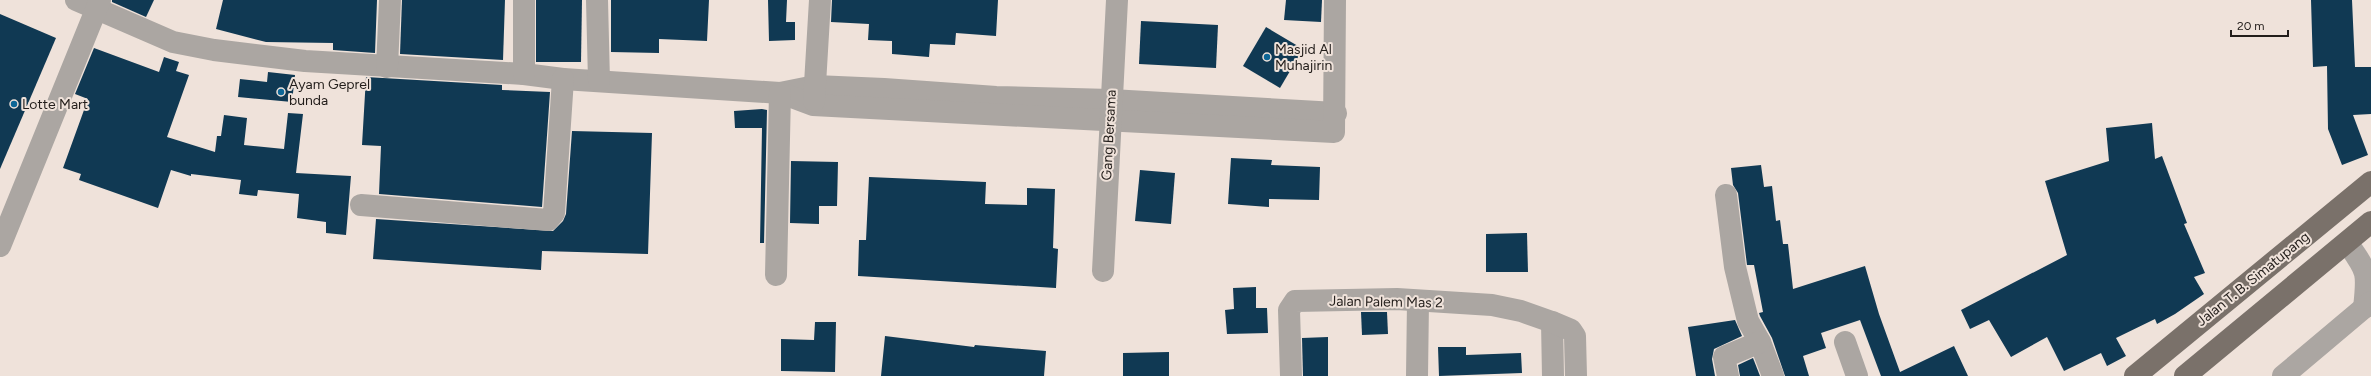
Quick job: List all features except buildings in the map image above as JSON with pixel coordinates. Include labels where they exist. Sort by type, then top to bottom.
[{"type":"main road","name":"Jalan T. B. Simatupang","points":[[2135,376],[2371,182]]},
{"type":"main road","points":[[2185,376],[2348,244],[2371,222]]},
{"type":"street","points":[[76,0],[98,4],[173,42],[214,50],[305,61],[524,74],[563,79],[599,80],[814,96],[996,106],[1110,110],[1238,118],[1336,113],[1335,0]]},
{"type":"street","points":[[388,67],[390,0]]},
{"type":"street","points":[[524,0],[524,74]]},
{"type":"street","points":[[597,0],[599,80]]},
{"type":"street","points":[[814,96],[820,0]]},
{"type":"street","name":"Gang Bersama","points":[[1103,271],[1110,110],[1117,0]]},
{"type":"street","points":[[0,246],[98,4]]},
{"type":"street","points":[[361,205],[548,220],[554,213],[563,79]]},
{"type":"street","points":[[776,275],[780,93]]},
{"type":"street","points":[[1726,195],[1735,267],[1748,321],[1760,342],[1773,376]]},
{"type":"street","points":[[2283,376],[2368,305],[2365,268],[2348,244]]},
{"type":"street","name":"Jalan Palem Mas 2","points":[[1291,376],[1289,310],[1295,301],[1398,299],[1418,302],[1492,305],[1521,310],[1571,330],[1575,336],[1576,376]]},
{"type":"street","points":[[1417,376],[1418,302]]},
{"type":"street","points":[[1552,322],[1553,376]]},
{"type":"street","points":[[1728,376],[1725,356],[1760,342]]},
{"type":"street","points":[[1845,342],[1857,376]]},
{"type":"place","name":"Masjid Al Muhajirin","points":[[1267,57]]},
{"type":"place","name":"Ayam Geprel bunda","points":[[281,92]]},
{"type":"place","name":"Lotte Mart","points":[[14,104]]}]
